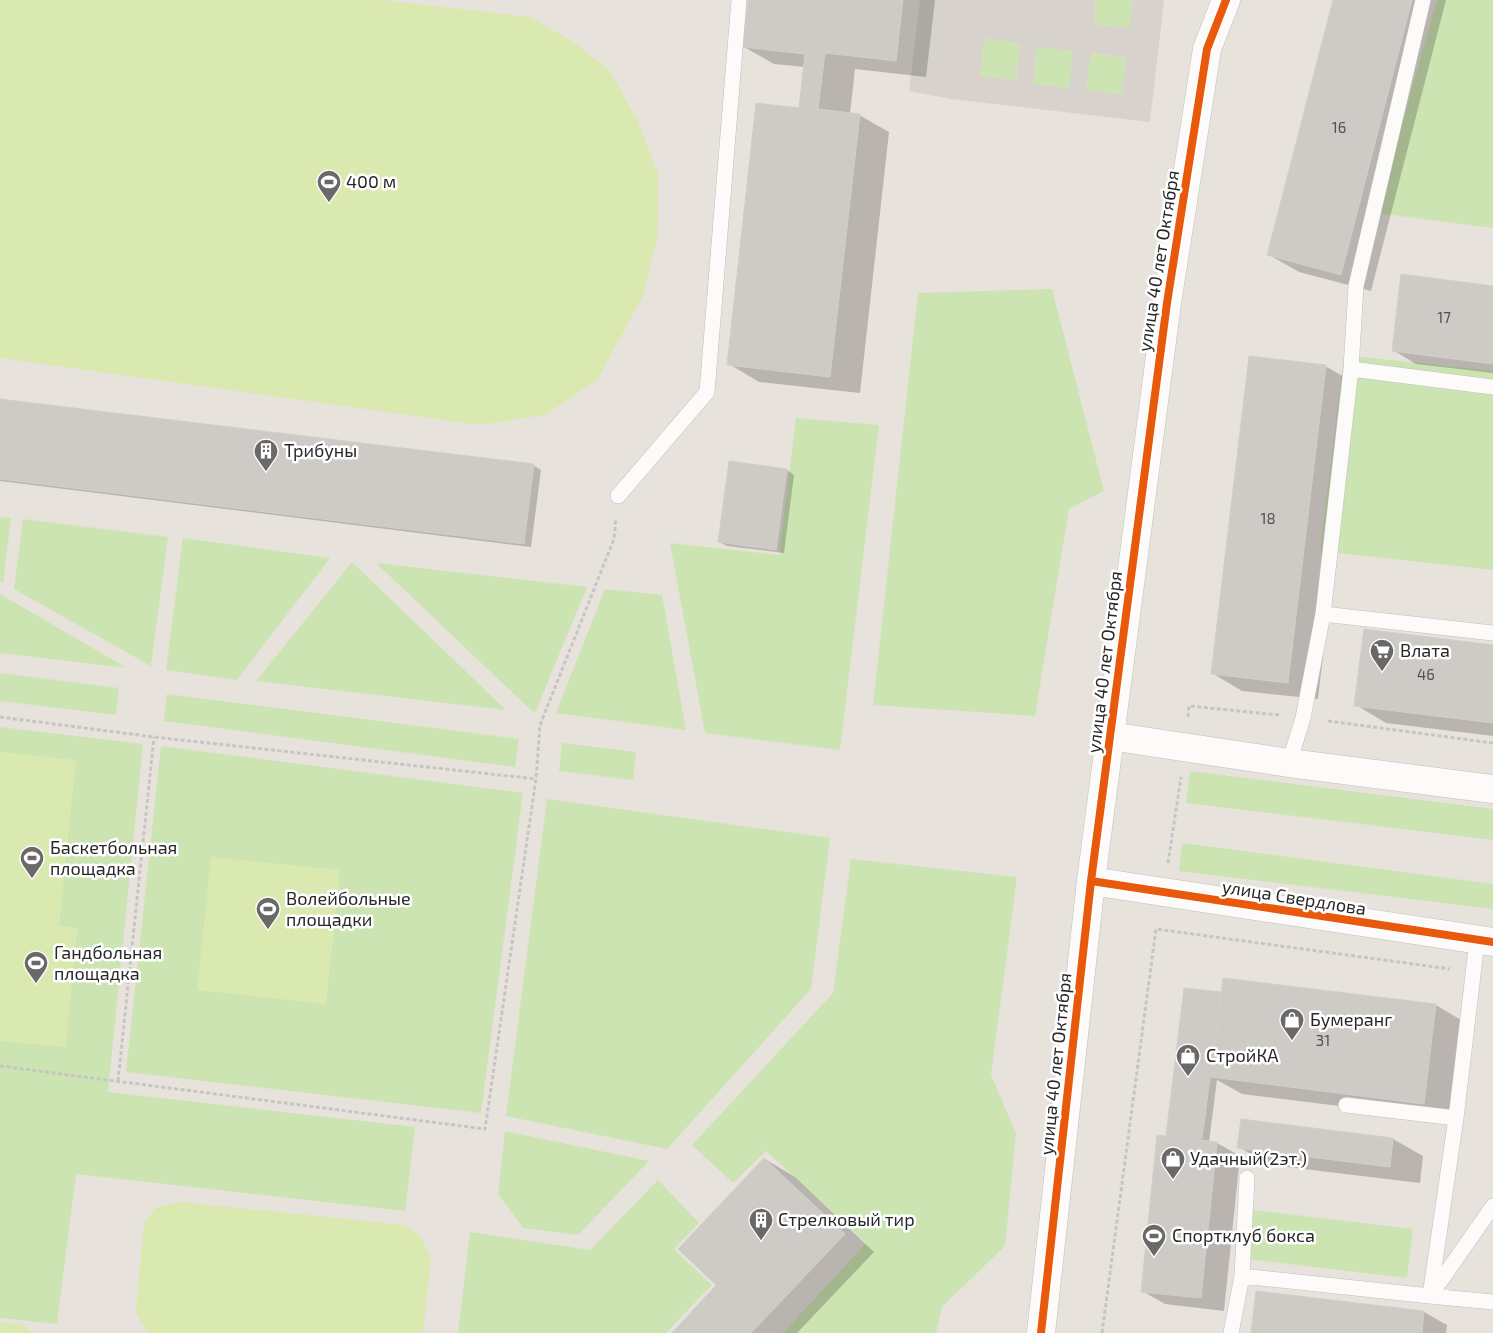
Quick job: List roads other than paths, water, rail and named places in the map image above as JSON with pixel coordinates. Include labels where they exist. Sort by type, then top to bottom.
[{"type":"street","name":"улица 40 лет Октября","points":[[1040,1333],[1091,882],[1168,293],[1207,49],[1226,0]]},
{"type":"street","points":[[1110,736],[1289,763],[1493,789]]},
{"type":"street","name":"улица Свердлова","points":[[1091,882],[1485,942]]},
{"type":"lane","points":[[618,496],[707,392],[739,0]]},
{"type":"lane","points":[[1289,763],[1303,718],[1323,614],[1351,369],[1356,286],[1423,0]]},
{"type":"lane","points":[[1351,369],[1493,387]]},
{"type":"lane","points":[[1323,614],[1493,632]]},
{"type":"lane","points":[[1430,1296],[1456,1118],[1474,972],[1485,942]]},
{"type":"lane","points":[[1346,1105],[1456,1118]]},
{"type":"lane","points":[[1231,1333],[1242,1276],[1247,1178]]},
{"type":"lane","points":[[1430,1296],[1493,1206]]},
{"type":"lane","points":[[1242,1276],[1493,1302]]},
{"type":"place","name":"400 м","points":[[329,203]]},
{"type":"place","name":"Трибуны","points":[[266,472]]},
{"type":"place","name":"Влата","points":[[1382,672]]},
{"type":"place","name":"Баскетбольная площадка","points":[[32,879]]},
{"type":"place","name":"Волейбольные площадки","points":[[268,930]]},
{"type":"place","name":"Гандбольная площадка","points":[[36,984]]},
{"type":"place","name":"Бумеранг","points":[[1292,1041]]},
{"type":"place","name":"СтройКА","points":[[1188,1077]]},
{"type":"place","name":"Удачный(2эт.)","points":[[1173,1180]]},
{"type":"place","name":"Стрелковый тир","points":[[761,1241]]},
{"type":"place","name":"Спортклуб бокса","points":[[1154,1257]]}]
